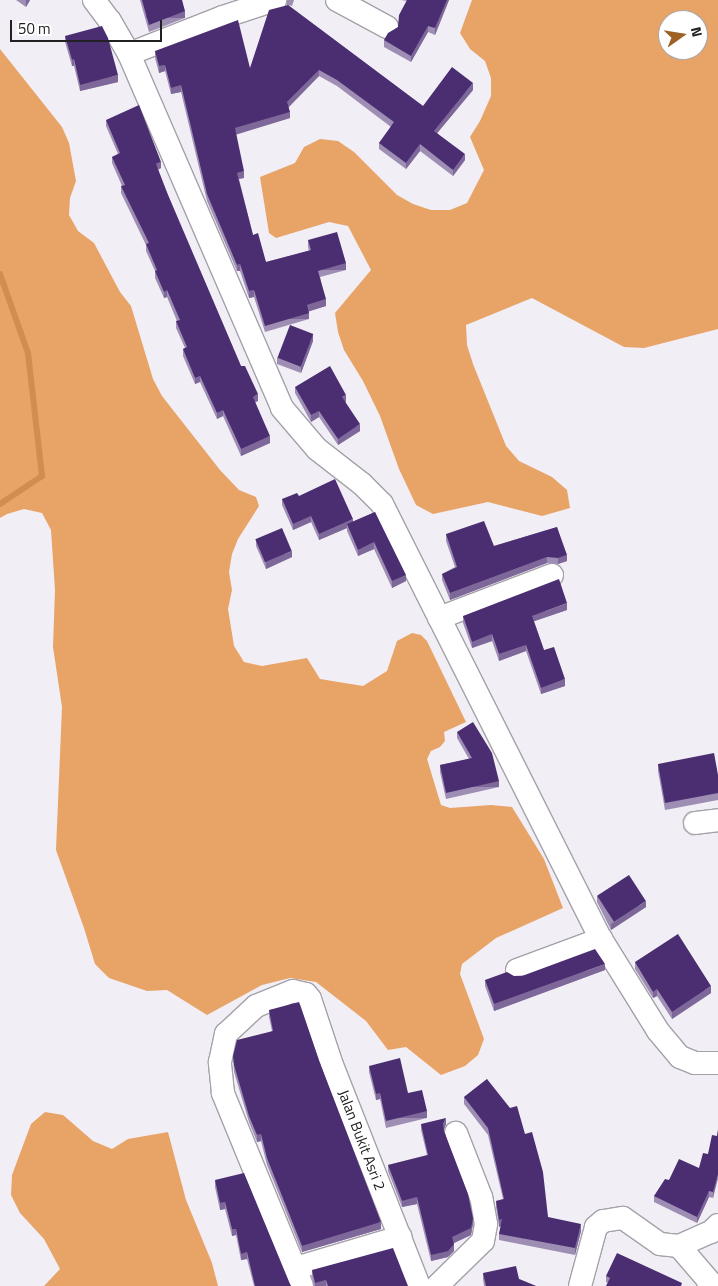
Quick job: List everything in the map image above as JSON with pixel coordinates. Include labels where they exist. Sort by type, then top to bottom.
[{"type":"street","points":[[94,0],[110,21],[129,54],[282,408],[317,449],[362,484],[382,504],[601,939],[670,1047],[680,1057],[688,1060],[718,1063]]},
{"type":"street","points":[[129,54],[223,17],[275,0]]},
{"type":"street","points":[[337,0],[387,27]]},
{"type":"street","points":[[439,618],[552,575]]},
{"type":"street","points":[[695,823],[718,820]]},
{"type":"street","points":[[517,970],[601,939]]},
{"type":"street","name":"Jalan Bukit Asri 2","points":[[299,1277],[223,1093],[220,1062],[226,1034],[256,1006],[293,991],[306,994],[310,999],[332,1065],[420,1286]]},
{"type":"street","points":[[437,1286],[483,1241],[486,1224],[481,1196],[456,1133]]},
{"type":"street","points":[[580,1286],[596,1226],[603,1221],[623,1218],[660,1244],[679,1246],[711,1232],[718,1225]]},
{"type":"street","points":[[299,1277],[400,1237]]},
{"type":"street","points":[[679,1246],[708,1280],[709,1286]]},
{"type":"shaded area","points":[[472,0],[718,0],[718,329],[644,348],[624,347],[532,298],[466,325],[467,345],[473,364],[506,446],[519,461],[552,477],[567,490],[570,508],[542,516],[488,502],[433,514],[416,505],[399,469],[380,416],[363,381],[344,350],[338,332],[335,313],[371,270],[348,226],[329,222],[276,238],[269,233],[260,177],[295,163],[304,147],[320,139],[338,141],[354,152],[397,195],[413,204],[431,210],[450,210],[467,203],[484,170],[470,137],[480,121],[491,96],[491,78],[485,61],[470,49],[460,33]]},
{"type":"shaded area","points":[[0,49],[62,127],[69,143],[76,181],[70,198],[69,215],[78,231],[94,243],[120,292],[131,306],[153,379],[162,396],[220,470],[239,490],[256,497],[259,506],[238,539],[232,554],[229,572],[232,590],[228,609],[234,646],[244,662],[262,666],[307,658],[320,679],[363,686],[387,671],[397,641],[412,633],[421,635],[427,641],[466,722],[444,732],[445,741],[440,747],[431,751],[427,759],[441,805],[450,808],[491,805],[512,807],[544,859],[563,908],[496,938],[462,964],[460,974],[484,1039],[478,1055],[465,1066],[441,1075],[406,1047],[388,1050],[366,1021],[316,982],[290,978],[262,985],[207,1015],[167,990],[147,991],[109,978],[95,964],[56,850],[62,707],[53,647],[55,590],[51,530],[42,513],[24,509],[0,518]]},
{"type":"shaded area","points":[[45,1112],[63,1115],[93,1141],[112,1149],[128,1139],[168,1132],[186,1200],[212,1263],[218,1286],[44,1286],[60,1269],[44,1239],[20,1213],[11,1195],[12,1175],[31,1124]]},
{"type":"building","points":[[142,0],[182,0],[185,11],[149,25]]},
{"type":"building","points":[[407,0],[447,0],[435,28],[428,26],[411,56],[384,40],[388,33],[398,27],[399,15]]},
{"type":"building","points":[[288,5],[423,106],[452,67],[473,83],[434,131],[465,154],[453,170],[420,144],[406,163],[379,143],[394,122],[337,80],[319,70],[287,102],[290,112],[235,128],[244,171],[237,173],[253,235],[258,233],[266,262],[311,250],[308,240],[337,232],[346,263],[318,271],[326,299],[307,305],[309,313],[265,326],[254,290],[249,291],[240,264],[237,265],[207,194],[181,85],[171,88],[165,65],[159,66],[155,51],[238,20],[250,68],[269,10]]},
{"type":"building","points":[[102,26],[108,38],[118,75],[80,85],[74,59],[72,60],[65,36]]},
{"type":"building","points":[[139,105],[161,162],[156,164],[168,195],[241,366],[245,366],[258,394],[253,397],[270,436],[241,449],[223,410],[217,413],[200,376],[195,378],[183,349],[187,347],[176,321],[180,320],[167,290],[164,292],[155,271],[157,270],[146,244],[149,243],[121,186],[125,185],[112,157],[120,153],[106,120]]},
{"type":"building","points":[[290,325],[313,334],[301,367],[277,358]]},
{"type":"building","points":[[330,366],[346,395],[342,397],[360,424],[338,439],[319,411],[311,415],[295,387]]},
{"type":"building","points":[[335,479],[353,519],[319,534],[311,516],[293,524],[282,499],[297,493],[299,496]]},
{"type":"building","points":[[375,512],[406,575],[392,581],[374,542],[358,550],[347,524]]},
{"type":"building","points":[[484,521],[494,546],[557,527],[567,555],[558,558],[547,557],[450,593],[442,574],[457,567],[446,534]]},
{"type":"building","points":[[282,528],[292,551],[265,562],[255,539]]},
{"type":"building","points":[[559,579],[567,603],[532,616],[544,650],[554,647],[565,679],[541,688],[526,645],[499,654],[492,634],[472,642],[463,616]]},
{"type":"building","points":[[473,722],[492,753],[499,781],[446,793],[440,765],[472,758],[457,732]]},
{"type":"building","points":[[714,753],[718,775],[718,793],[665,803],[658,764]]},
{"type":"building","points":[[629,875],[646,901],[614,922],[597,896]]},
{"type":"building","points":[[678,934],[711,986],[672,1012],[657,989],[653,992],[635,962]]},
{"type":"building","points":[[595,949],[605,964],[494,1004],[485,980],[507,972],[514,976],[522,976]]},
{"type":"building","points":[[299,1002],[320,1063],[381,1222],[302,1246],[267,1158],[261,1134],[257,1135],[249,1116],[233,1056],[237,1040],[273,1031],[269,1010]]},
{"type":"building","points":[[400,1058],[408,1093],[422,1090],[427,1111],[386,1121],[380,1093],[376,1094],[369,1066]]},
{"type":"building","points":[[487,1079],[510,1108],[517,1106],[525,1134],[532,1132],[543,1172],[548,1217],[581,1224],[575,1248],[499,1234],[502,1219],[499,1220],[496,1201],[504,1199],[488,1128],[464,1097]]},
{"type":"building","points":[[446,1118],[443,1124],[444,1131],[468,1194],[473,1218],[471,1228],[452,1237],[454,1244],[448,1251],[431,1255],[417,1197],[402,1201],[388,1165],[428,1155],[421,1124]]},
{"type":"building","points":[[718,1130],[718,1174],[713,1192],[709,1191],[697,1217],[654,1196],[665,1179],[669,1180],[679,1159],[699,1168],[703,1153],[708,1154],[712,1135],[717,1136]]},
{"type":"building","points":[[244,1173],[291,1286],[255,1286],[247,1252],[241,1254],[236,1229],[232,1229],[225,1202],[220,1203],[215,1180]]},
{"type":"building","points":[[393,1248],[408,1286],[328,1286],[326,1280],[315,1283],[312,1270]]},
{"type":"building","points":[[617,1253],[682,1283],[681,1286],[606,1286],[610,1278],[606,1276]]},
{"type":"building","points":[[516,1266],[519,1279],[536,1286],[486,1286],[483,1273]]},
{"type":"waterway","points":[[0,274],[28,353],[42,476],[0,504]]}]
